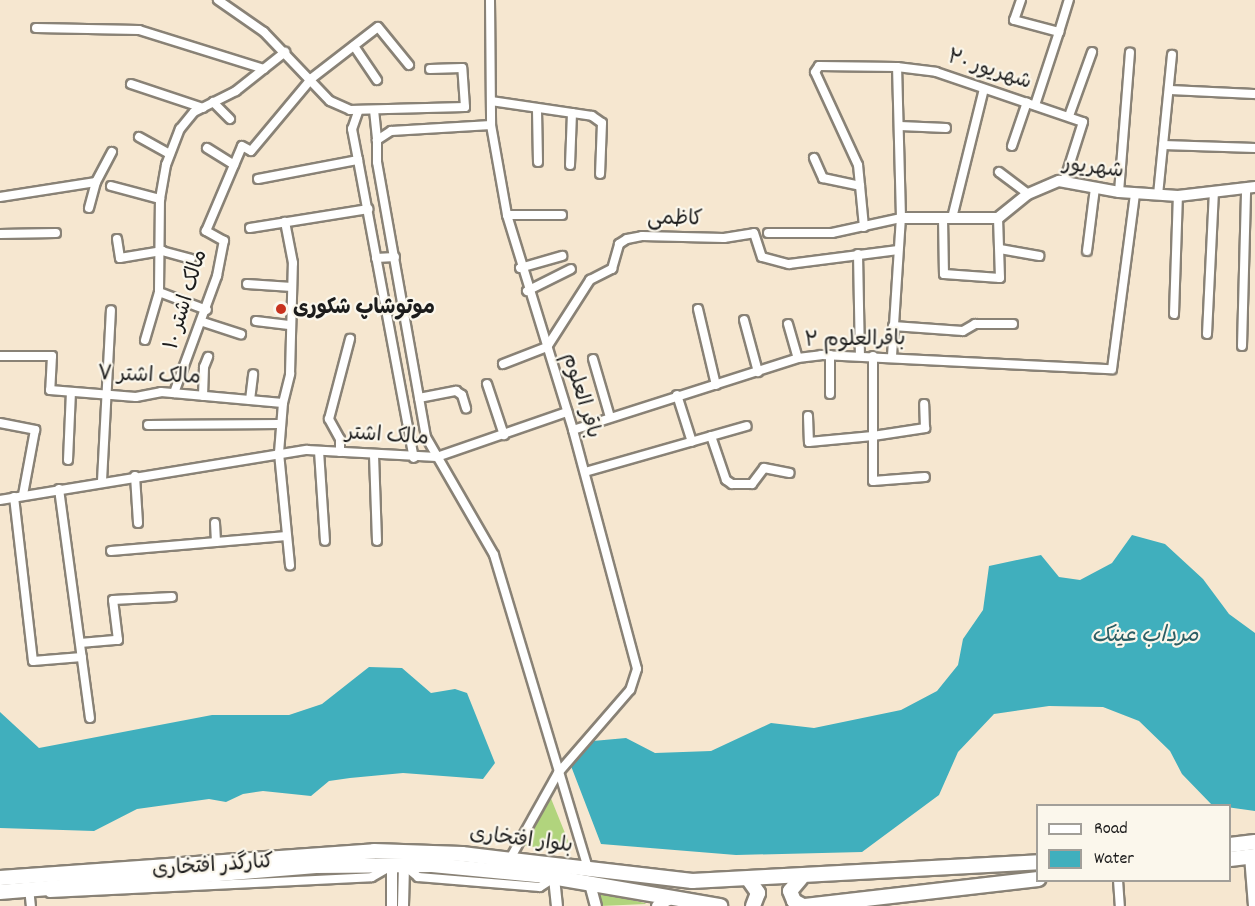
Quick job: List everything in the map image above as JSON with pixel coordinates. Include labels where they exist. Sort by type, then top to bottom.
[{"type":"highway","points":[[1231,845],[1255,842]]},
{"type":"highway","name":"بلوار افتخاری","points":[[0,878],[315,853],[433,852],[510,859],[589,878],[663,903],[720,906]]},
{"type":"highway","points":[[1231,859],[1252,856]]},
{"type":"highway","name":"بلوار افتخاری","points":[[0,892],[32,887],[316,866],[398,865],[554,878],[692,881],[801,878],[1036,862]]},
{"type":"highway","points":[[801,878],[790,891],[794,901],[804,906],[1036,879]]},
{"type":"highway","points":[[749,880],[758,892],[753,906]]},
{"type":"street","points":[[218,0],[252,23],[285,52],[312,78],[330,101],[374,118],[465,107],[462,68],[430,69]]},
{"type":"street","name":"باقر العلوم","points":[[489,0],[491,125],[507,215],[520,268],[585,472],[636,675],[630,690],[558,773],[510,859]]},
{"type":"street","points":[[1021,0],[1014,20],[1059,32]]},
{"type":"street","points":[[1035,105],[1069,0]]},
{"type":"street","name":"مالک اشتر ۱۰","points":[[174,393],[207,310],[224,241],[206,231],[242,146],[251,151],[312,78],[378,27],[409,65]]},
{"type":"street","points":[[36,28],[139,30],[264,69]]},
{"type":"street","points":[[354,46],[376,80]]},
{"type":"street","points":[[145,340],[159,292],[162,250],[160,199],[170,154],[180,129],[203,108],[264,69],[285,52]]},
{"type":"street","points":[[1064,182],[1083,122],[1069,116],[1092,52]]},
{"type":"street","points":[[1119,192],[1130,52]]},
{"type":"street","points":[[1158,195],[1172,55]]},
{"type":"street","name":"شهریور ۲۰","points":[[860,186],[858,165],[815,72],[819,66],[897,67],[936,72],[1069,116]]},
{"type":"street","points":[[892,356],[901,218],[897,67]]},
{"type":"street","points":[[131,84],[203,108]]},
{"type":"street","points":[[768,233],[832,233],[901,218],[947,218],[998,218],[1000,278],[944,274],[947,218],[984,89]]},
{"type":"street","points":[[1169,90],[1255,94]]},
{"type":"street","points":[[491,101],[537,110],[592,116],[602,123],[600,174]]},
{"type":"street","points":[[213,102],[230,119]]},
{"type":"street","points":[[1012,146],[1027,102]]},
{"type":"street","points":[[537,110],[538,162]]},
{"type":"street","points":[[358,112],[352,129],[414,458]]},
{"type":"street","points":[[570,165],[572,113]]},
{"type":"street","points":[[374,118],[378,137],[377,162],[426,437],[437,457],[567,412]]},
{"type":"street","points":[[378,137],[391,131],[491,125]]},
{"type":"street","points":[[900,126],[946,128]]},
{"type":"street","points":[[139,137],[170,154]]},
{"type":"street","points":[[1163,145],[1255,148]]},
{"type":"street","points":[[207,148],[234,165]]},
{"type":"street","points":[[89,208],[96,182],[112,152]]},
{"type":"street","points":[[814,158],[823,178],[860,186],[864,227]]},
{"type":"street","points":[[258,179],[358,160]]},
{"type":"street","points":[[999,172],[1028,194]]},
{"type":"street","points":[[0,197],[96,182]]},
{"type":"street","name":"شهریور","points":[[998,218],[1028,194],[1064,182],[1135,194],[1178,196],[1251,187]]},
{"type":"street","points":[[111,186],[160,199]]},
{"type":"street","points":[[1242,346],[1251,187]]},
{"type":"street","points":[[1088,251],[1095,188]]},
{"type":"street","points":[[1207,334],[1214,192]]},
{"type":"street","name":"باقرالعلوم ۲","points":[[573,430],[798,358],[830,355],[892,356],[1112,369],[1135,194]]},
{"type":"street","points":[[1174,314],[1178,196]]},
{"type":"street","points":[[250,228],[368,210]]},
{"type":"street","points":[[507,215],[562,215]]},
{"type":"street","points":[[285,222],[293,263],[290,374],[282,404],[279,453],[286,536],[291,565]]},
{"type":"street","points":[[0,234],[56,233]]},
{"type":"street","name":"کاظمی","points":[[546,347],[590,280],[612,269],[620,244],[627,239],[642,236],[724,238],[754,233],[757,249],[770,261],[789,264],[858,255]]},
{"type":"street","points":[[117,239],[120,258],[162,250],[191,259]]},
{"type":"street","points":[[1000,249],[1039,256]]},
{"type":"street","points":[[860,356],[858,255],[898,250]]},
{"type":"street","points":[[520,268],[562,256]]},
{"type":"street","points":[[376,258],[395,257]]},
{"type":"street","points":[[527,291],[571,269]]},
{"type":"street","points":[[247,284],[292,287]]},
{"type":"street","points":[[159,292],[207,310]]},
{"type":"street","points":[[698,309],[716,385]]},
{"type":"street","points":[[102,481],[111,310]]},
{"type":"street","points":[[744,320],[758,372]]},
{"type":"street","points":[[256,321],[291,325]]},
{"type":"street","points":[[203,322],[241,334]]},
{"type":"street","points":[[788,324],[798,358]]},
{"type":"street","points":[[893,326],[963,331],[975,324],[1013,324]]},
{"type":"street","points":[[340,452],[340,439],[329,418],[350,339]]},
{"type":"street","points":[[503,364],[546,347]]},
{"type":"street","points":[[830,355],[830,394]]},
{"type":"street","name":"مالک اشتر ۷","points":[[0,356],[52,356],[50,390],[106,395],[174,393],[282,404]]},
{"type":"street","points":[[873,356],[873,481],[925,477]]},
{"type":"street","points":[[203,396],[204,367],[208,357]]},
{"type":"street","points":[[593,359],[610,417]]},
{"type":"street","points":[[250,400],[253,374]]},
{"type":"street","points":[[487,384],[504,435]]},
{"type":"street","points":[[419,398],[456,391],[462,395],[466,408]]},
{"type":"street","points":[[68,460],[71,392]]},
{"type":"street","points":[[677,395],[692,442]]},
{"type":"street","points":[[808,416],[808,442],[873,436],[925,428],[924,404]]},
{"type":"street","points":[[0,423],[35,430],[23,495]]},
{"type":"street","points":[[148,425],[280,424]]},
{"type":"street","points":[[585,472],[747,426]]},
{"type":"street","points":[[711,436],[726,480],[732,484],[752,484],[764,468],[790,473]]},
{"type":"street","points":[[319,451],[325,541]]},
{"type":"street","name":"مالک اشتر","points":[[0,500],[279,453],[319,451],[414,458],[437,457],[494,555],[558,773]]},
{"type":"street","points":[[374,455],[377,541]]},
{"type":"street","points":[[135,476],[138,523]]},
{"type":"street","points":[[59,489],[90,718]]},
{"type":"street","points":[[14,496],[33,662],[82,657]]},
{"type":"street","points":[[215,523],[216,542]]},
{"type":"street","points":[[111,551],[286,536]]},
{"type":"street","points":[[80,643],[118,640],[113,600],[172,597]]},
{"type":"street","points":[[558,773],[596,906]]},
{"type":"street","points":[[1252,856],[1254,906]]},
{"type":"street","points":[[398,865],[398,893],[403,906]]},
{"type":"street","points":[[554,878],[557,906]]},
{"type":"street","points":[[1118,882],[1120,906]]},
{"type":"street","points":[[31,906],[32,887]]},
{"type":"street","points":[[392,906],[398,893]]},
{"type":"green space","points":[[550,796],[569,843],[554,844],[553,849],[525,846]]},
{"type":"green space","points":[[600,893],[645,903],[646,904],[600,906]]},
{"type":"water","name":"مرداب عینک","points":[[1132,535],[1165,544],[1203,579],[1229,614],[1255,633],[1255,811],[1231,808],[1231,804],[1211,804],[1182,774],[1170,751],[1139,721],[1103,707],[1049,706],[994,714],[958,752],[939,795],[862,852],[736,855],[601,844],[571,766],[593,741],[626,738],[655,753],[711,751],[771,723],[814,728],[901,710],[937,691],[958,665],[963,639],[983,610],[989,566],[1041,555],[1059,577],[1080,580],[1112,563]]},
{"type":"water","points":[[369,667],[402,668],[431,693],[455,689],[467,693],[495,763],[483,779],[403,773],[350,778],[329,781],[311,796],[263,791],[243,794],[226,802],[209,799],[137,809],[94,831],[0,828],[0,712],[39,748],[212,715],[289,715],[322,704]]},
{"type":"place","name":"موتوشاپ شکوری","points":[[281,309]]}]
